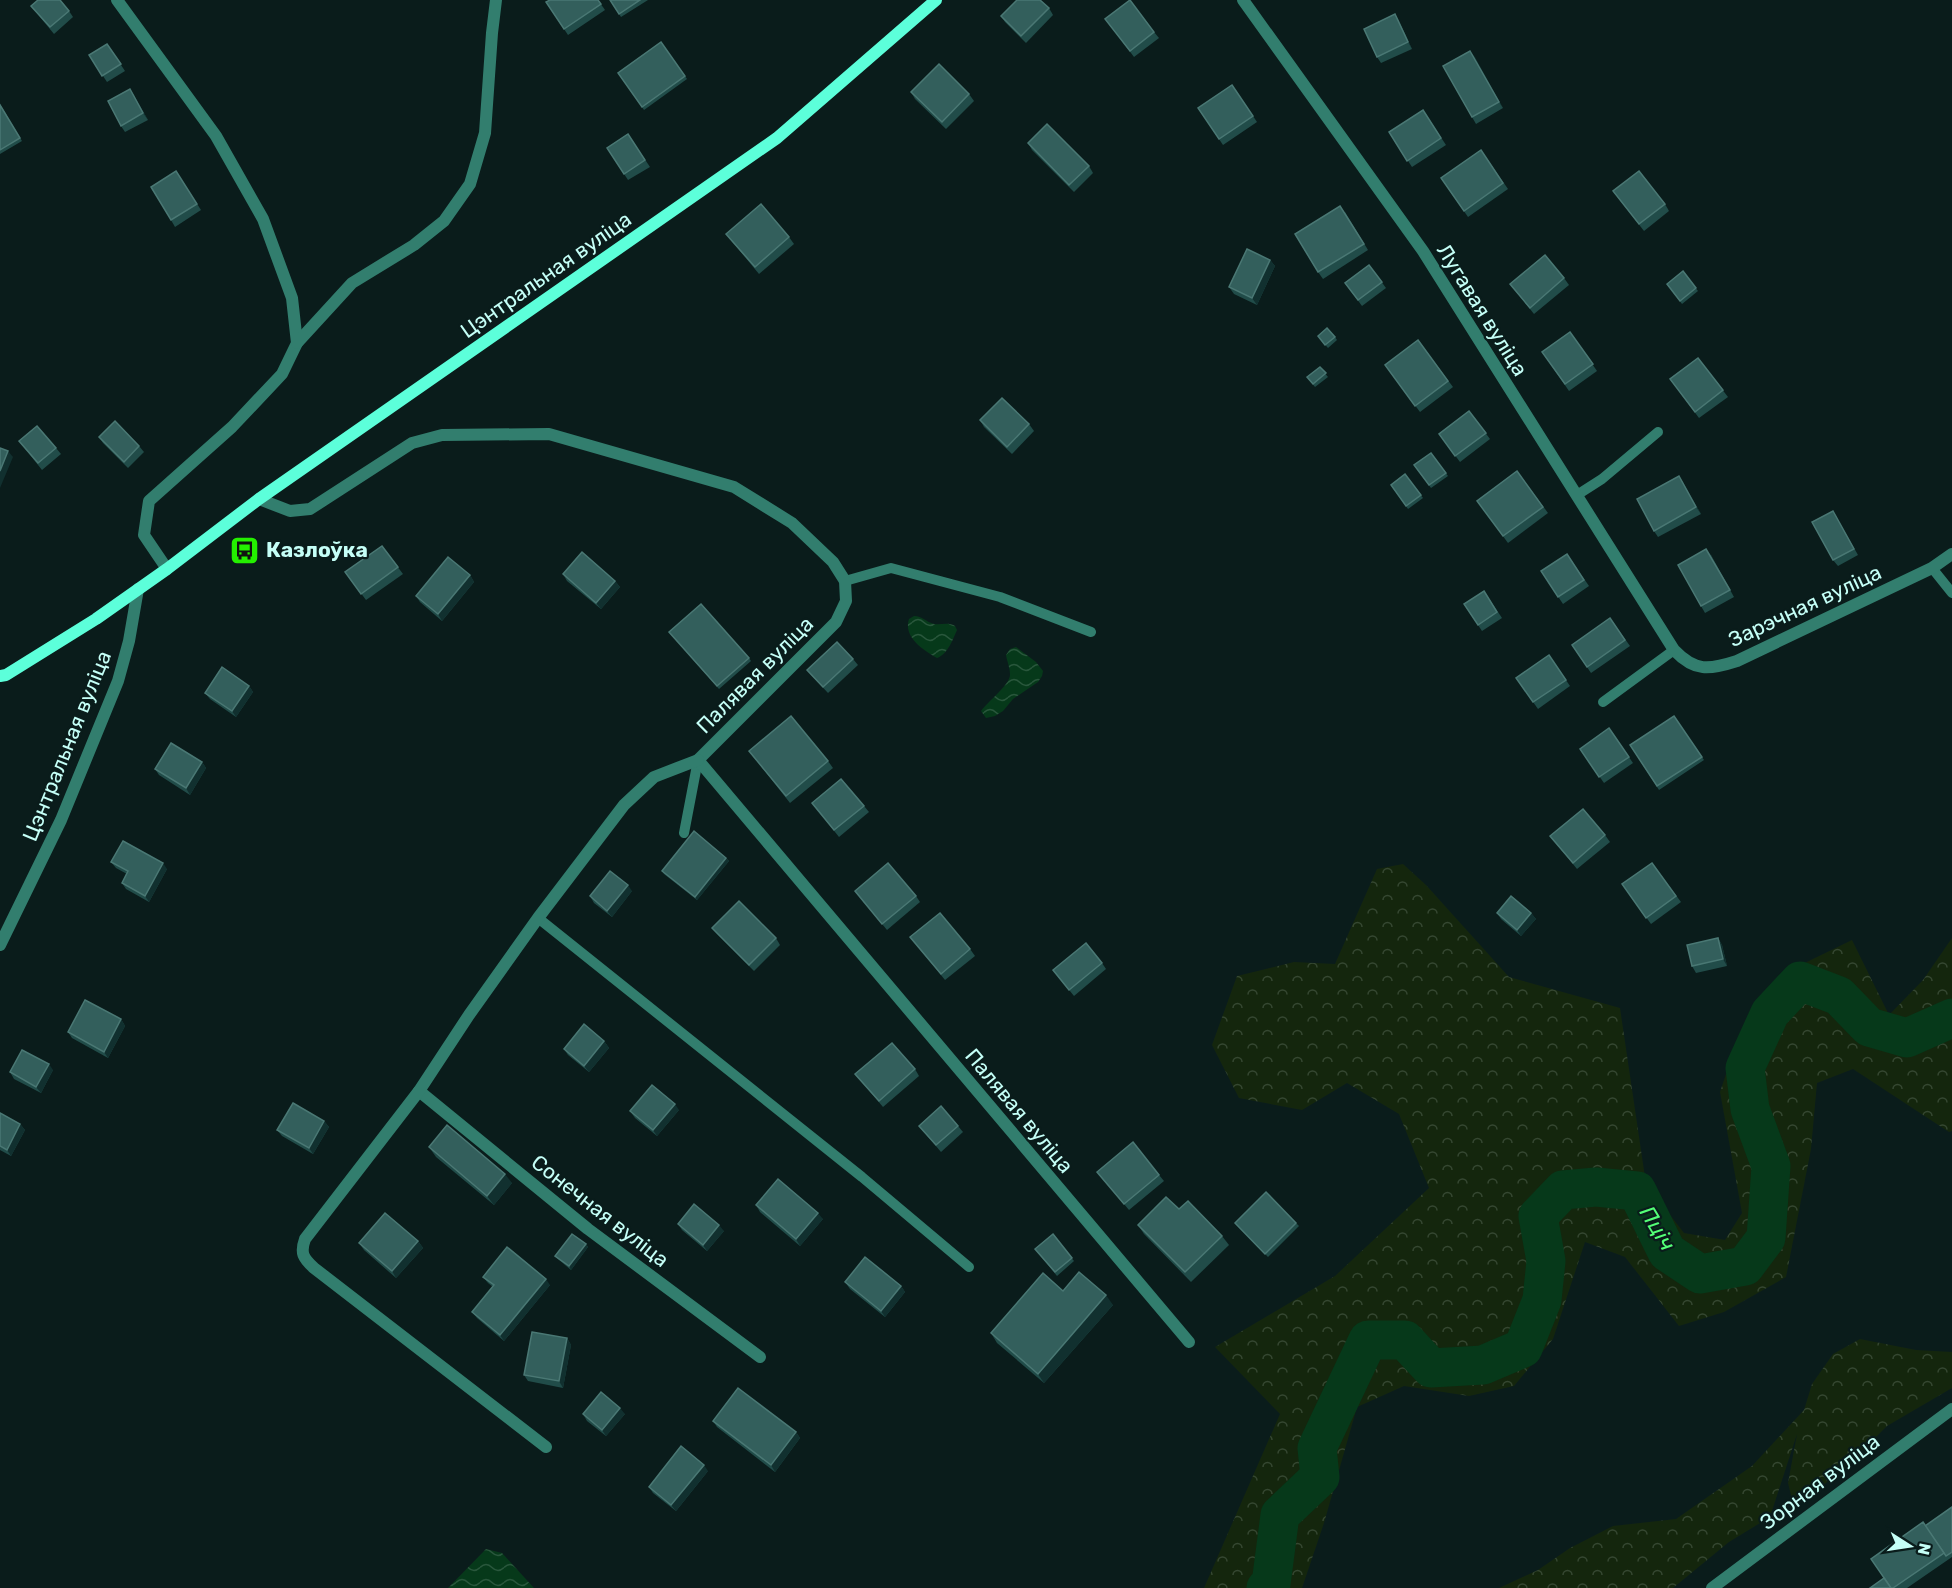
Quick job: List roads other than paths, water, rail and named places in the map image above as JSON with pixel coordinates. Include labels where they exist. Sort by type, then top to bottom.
[{"type":"main road","name":"Цэнтральная вуліца","points":[[138,589],[259,499],[777,138],[936,0]]},
{"type":"main road","points":[[0,676],[6,675],[48,650],[138,589]]},
{"type":"street","points":[[117,0],[216,136],[263,219],[292,298],[297,343]]},
{"type":"street","points":[[167,569],[144,535],[149,501],[232,427],[282,374],[297,343],[352,283],[414,245],[444,221],[470,184],[485,133],[496,0]]},
{"type":"street","name":"Лугавая вуліца","points":[[1243,0],[1423,251],[1674,650]]},
{"type":"street","points":[[259,499],[290,511],[310,509],[412,443],[442,435],[549,434],[734,487],[792,524],[833,562],[845,581]]},
{"type":"street","name":"Зарэчная вуліца","points":[[1674,650],[1685,662],[1701,668],[1718,667],[1737,661],[1932,568],[1952,554]]},
{"type":"street","name":"Палявая вуліца","points":[[845,581],[846,601],[836,622],[698,760],[1189,1342]]},
{"type":"street","name":"Цэнтральная вуліца","points":[[0,945],[61,820],[118,681],[129,641],[138,589]]},
{"type":"street","points":[[546,1447],[304,1259],[301,1251],[305,1239],[419,1091],[469,1015],[538,918],[624,805],[654,777],[698,760]]},
{"type":"street","name":"Сонечная вуліца","points":[[419,1091],[588,1229],[760,1357]]},
{"type":"street","name":"Зорная вуліца","points":[[1712,1588],[1952,1409]]},
{"type":"lane","points":[[1577,495],[1602,479],[1658,432]]},
{"type":"lane","points":[[845,581],[891,568],[1000,597],[1091,632]]},
{"type":"lane","points":[[1932,568],[1952,593]]},
{"type":"lane","points":[[1603,702],[1674,650]]},
{"type":"lane","points":[[684,833],[698,760]]},
{"type":"lane","points":[[538,918],[862,1177],[969,1267]]},
{"type":"water","points":[[914,616],[934,624],[955,626],[957,630],[952,642],[941,656],[937,658],[915,642],[908,626],[909,619]]},
{"type":"water","points":[[1016,647],[1036,662],[1043,671],[1042,676],[1038,682],[1013,699],[1003,711],[986,718],[981,711],[1007,683],[1010,669],[1006,655],[1010,649]]},
{"type":"water","points":[[486,1549],[502,1553],[534,1588],[448,1588]]},
{"type":"waterway","name":"Пціч","points":[[1266,1588],[1271,1584],[1280,1515],[1320,1477],[1317,1448],[1368,1340],[1405,1340],[1431,1368],[1483,1365],[1523,1348],[1542,1300],[1546,1261],[1538,1216],[1563,1190],[1596,1187],[1637,1191],[1667,1252],[1700,1274],[1745,1266],[1766,1238],[1771,1166],[1750,1109],[1745,1068],[1770,1013],[1800,981],[1839,996],[1869,1027],[1907,1038],[1952,1018]]},
{"type":"place","name":"Казлоўка","points":[[245,550]]}]
